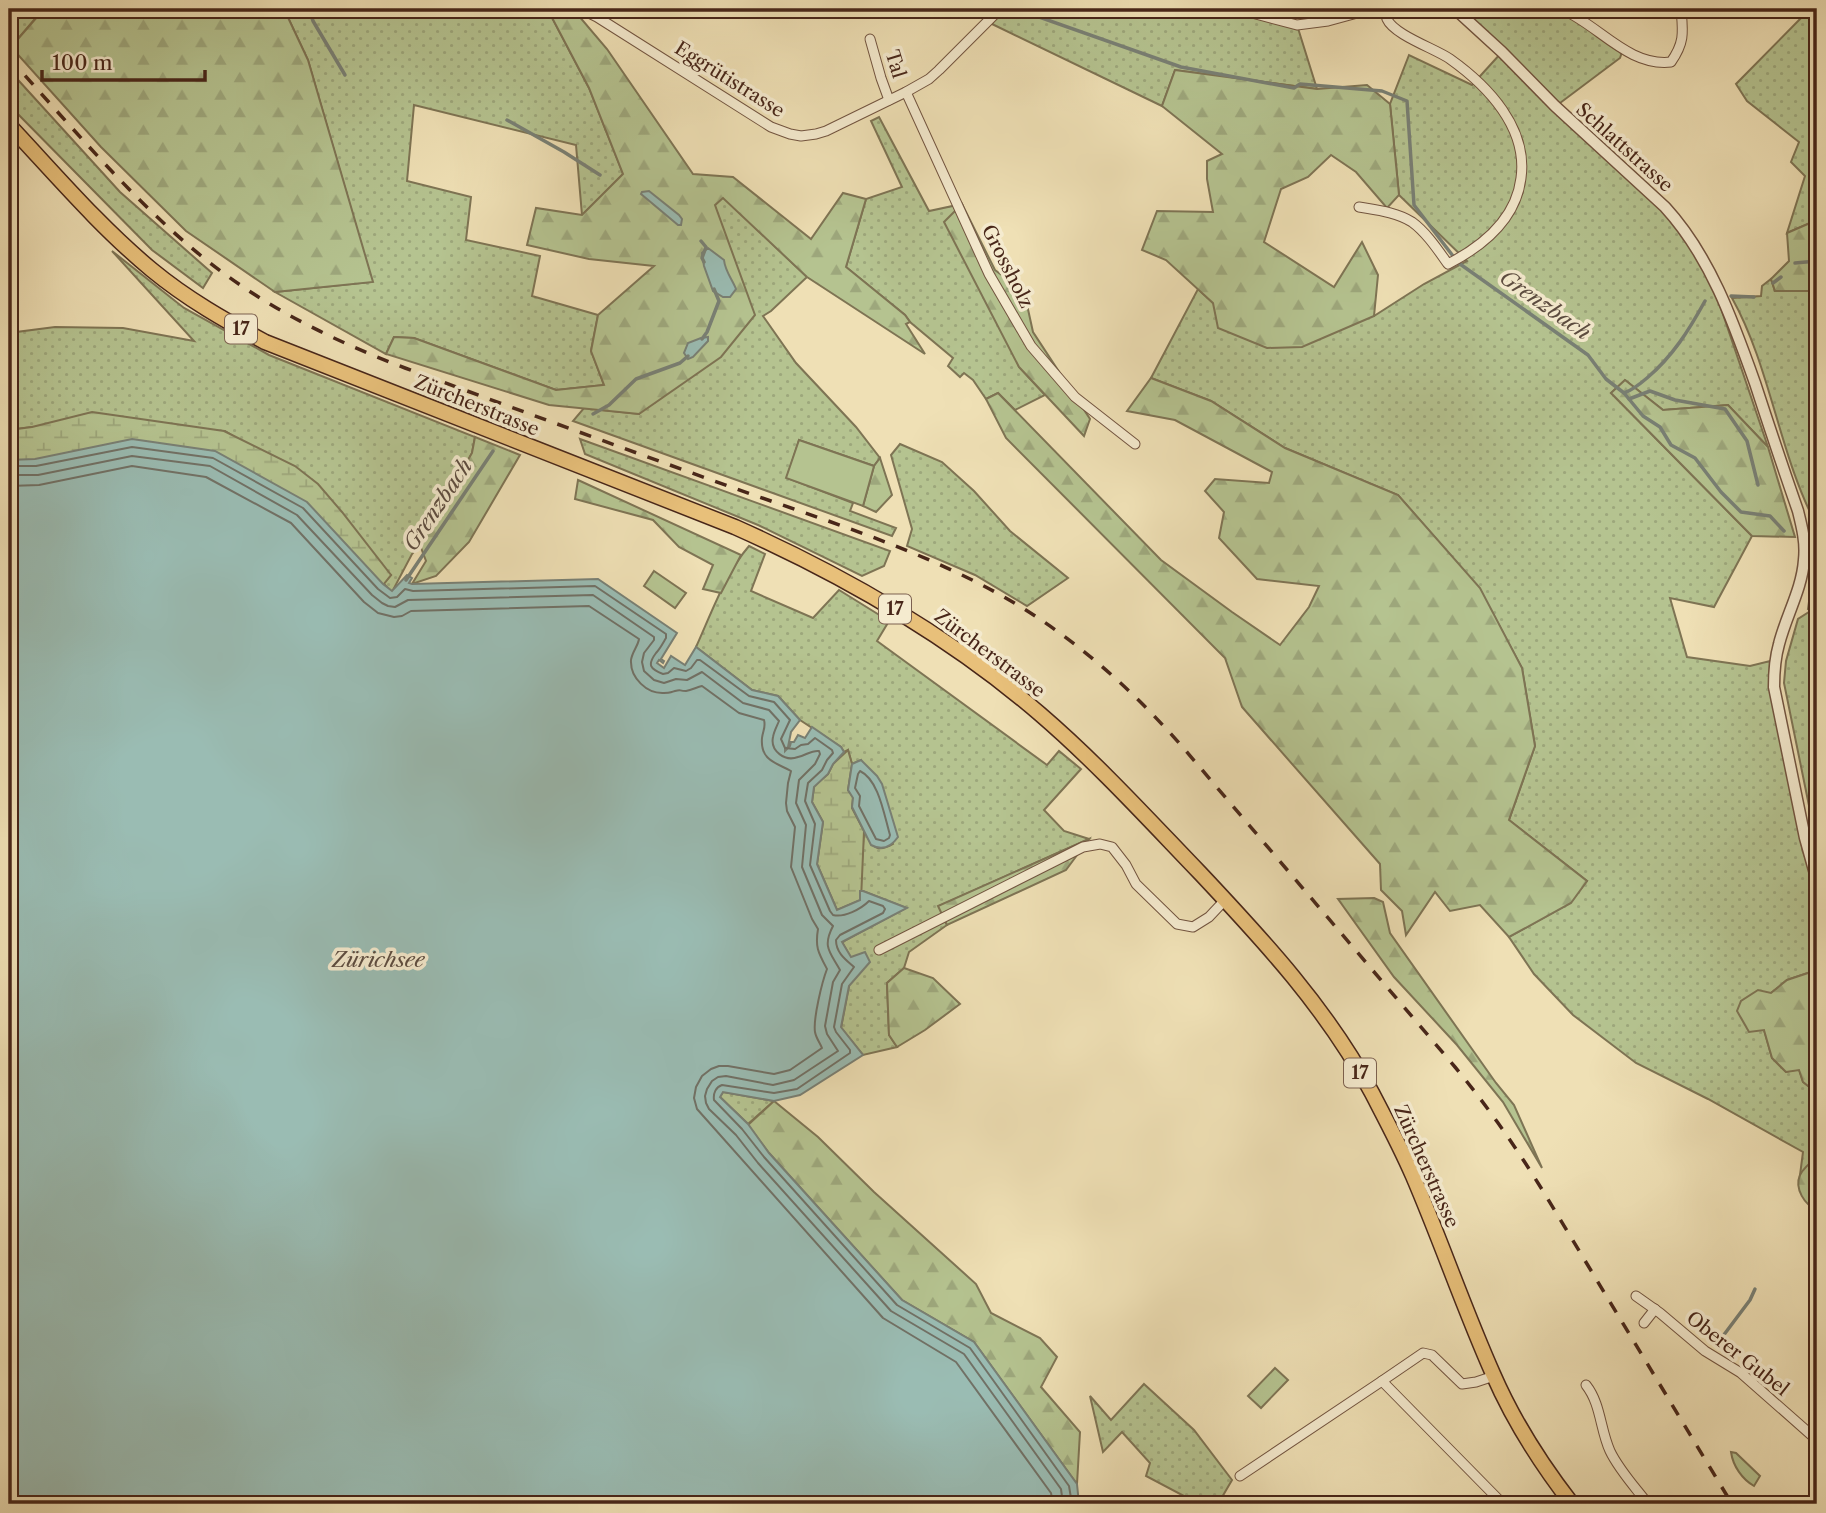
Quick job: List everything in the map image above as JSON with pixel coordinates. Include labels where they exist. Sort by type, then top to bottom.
[{"type":"main road","name":"Zürcherstrasse","points":[[9,125],[125,247],[181,293],[223,320],[265,342],[735,527],[832,573],[917,622],[1041,715],[1094,763],[1225,900],[1282,962],[1324,1016],[1370,1089],[1412,1172],[1494,1376],[1547,1471],[1572,1504]]},
{"type":"street","name":"Eggrütistrasse","points":[[581,9],[781,132],[801,136],[827,131],[929,79],[1000,9]]},
{"type":"street","points":[[1237,9],[1297,25],[1328,21],[1372,9]]},
{"type":"street","points":[[1359,206],[1401,216],[1413,223],[1448,264],[1471,252],[1493,233],[1509,213],[1520,191],[1521,147],[1499,105],[1449,59],[1394,28],[1387,19],[1385,9]]},
{"type":"street","name":"Schlattstrasse","points":[[1455,9],[1679,222],[1709,273],[1738,336],[1798,511],[1804,539],[1802,576],[1779,643],[1774,687],[1805,838],[1817,881]]},
{"type":"street","points":[[1561,9],[1623,49],[1657,63],[1671,62],[1679,51],[1684,34],[1681,9]]},
{"type":"street","name":"Tal","points":[[870,39],[889,100]]},
{"type":"street","name":"Grossholz","points":[[906,92],[989,274],[1031,346],[1075,397],[1135,444]]},
{"type":"street","points":[[879,950],[1083,847],[1100,844],[1112,848],[1126,865],[1136,884],[1177,924],[1193,927],[1209,917],[1225,900]]},
{"type":"street","name":"Oberer Gubel","points":[[1636,1296],[1705,1351],[1741,1373],[1817,1440]]},
{"type":"street","points":[[1644,1323],[1654,1309]]},
{"type":"street","points":[[1240,1476],[1423,1353],[1432,1355],[1462,1384],[1494,1376]]},
{"type":"street","points":[[1382,1381],[1503,1504]]},
{"type":"street","points":[[1586,1385],[1594,1395],[1609,1450],[1647,1504]]},
{"type":"street","points":[[1687,1504],[1692,1500],[1707,1504]]},
{"type":"green space","points":[[9,9],[36,9],[40,13],[11,47],[9,44]]},
{"type":"green space","points":[[44,9],[284,9],[308,60],[373,282],[275,292],[186,231],[101,147],[11,47]]},
{"type":"green space","points":[[284,9],[548,10],[589,88],[623,174],[582,215],[576,145],[414,105],[407,181],[471,197],[466,240],[540,256],[532,296],[598,315],[591,351],[604,385],[556,390],[414,338],[394,337],[386,354],[275,292],[372,282],[308,60]]},
{"type":"green space","points":[[546,9],[573,9],[607,49],[693,174],[733,177],[811,239],[843,193],[866,199],[846,267],[905,315],[910,322],[906,324],[925,354],[807,277],[723,198],[715,205],[755,315],[721,357],[639,414],[549,405],[386,354],[394,337],[414,338],[556,390],[604,385],[591,351],[598,315],[654,266],[589,259],[527,245],[536,208],[582,215],[623,174],[589,88]]},
{"type":"green space","points":[[1001,9],[1237,9],[1297,25],[1317,89],[1175,70],[1162,106],[992,24]]},
{"type":"green space","points":[[1455,9],[1561,9],[1623,49],[1620,58],[1556,106],[1665,207],[1709,273],[1768,447],[1728,405],[1663,410],[1625,380],[1611,393],[1752,536],[1714,607],[1670,598],[1687,657],[1750,666],[1770,661],[1769,686],[1803,851],[1817,893],[1817,970],[1787,980],[1771,993],[1764,1030],[1772,1058],[1786,1072],[1799,1069],[1803,1082],[1817,1093],[1817,1157],[1800,1175],[1803,1152],[1636,1063],[1573,1015],[1534,974],[1509,937],[1570,903],[1587,881],[1509,820],[1535,746],[1522,668],[1479,588],[1398,495],[1285,448],[1211,401],[1151,378],[1198,289],[1213,303],[1374,316],[1467,261],[1399,195],[1390,104],[1409,55],[1472,85],[1502,52]]},
{"type":"green space","points":[[1807,12],[1817,21],[1817,220],[1787,233],[1805,176],[1791,162],[1799,142],[1747,101],[1736,84]]},
{"type":"green space","points":[[9,70],[120,192],[212,273],[203,288],[152,250],[9,105]]},
{"type":"green space","points":[[1175,70],[1317,89],[1367,85],[1390,104],[1399,195],[1387,208],[1356,172],[1331,155],[1308,177],[1281,189],[1264,242],[1334,287],[1362,242],[1378,275],[1374,316],[1302,347],[1267,348],[1218,328],[1213,303],[1166,260],[1142,250],[1157,211],[1213,212],[1207,179],[1207,161],[1222,154],[1162,106]]},
{"type":"green space","points":[[879,117],[929,211],[962,204],[1019,367],[1045,395],[1015,410],[998,393],[986,399],[973,380],[964,373],[960,377],[948,366],[953,358],[846,267],[866,199],[902,187],[871,121]]},
{"type":"green space","points":[[723,197],[807,277],[763,316],[796,363],[856,427],[880,458],[874,466],[799,440],[787,478],[853,503],[850,511],[896,528],[892,536],[573,421],[584,408],[639,414],[715,205]]},
{"type":"green space","points":[[962,204],[995,270],[1024,291],[1033,332],[1090,419],[1084,436],[1019,367],[944,222]]},
{"type":"green space","points":[[1817,220],[1817,291],[1775,291],[1771,279],[1789,261],[1787,233]]},
{"type":"green space","points":[[112,251],[184,308],[269,355],[475,437],[472,453],[392,592],[383,584],[391,575],[238,439],[225,431],[32,427],[9,430],[9,333],[55,327],[123,328],[194,341]]},
{"type":"green space","points":[[1771,279],[1775,291],[1817,291],[1817,526],[1793,470],[1756,353],[1732,298],[1761,296],[1762,286]]},
{"type":"green space","points":[[1151,378],[1211,401],[1285,448],[1398,495],[1480,588],[1522,668],[1535,746],[1509,820],[1587,881],[1571,903],[1509,937],[1480,905],[1450,911],[1435,892],[1406,935],[1402,911],[1381,890],[1380,864],[1242,707],[1225,658],[1006,438],[986,399],[998,393],[1161,560],[1280,645],[1309,607],[1319,586],[1257,579],[1219,538],[1224,512],[1205,491],[1215,479],[1269,483],[1272,472],[1175,420],[1127,411]]},
{"type":"green space","points":[[1625,380],[1663,410],[1728,405],[1768,447],[1795,537],[1752,536],[1611,393]]},
{"type":"green space","points":[[92,412],[224,431],[295,466],[318,484],[391,575],[384,584],[392,592],[9,469],[9,430]]},
{"type":"green space","points":[[475,437],[520,455],[469,542],[436,576],[412,584],[426,561],[420,545],[472,453]]},
{"type":"green space","points":[[580,439],[890,551],[884,566],[862,576],[758,525],[585,454]]},
{"type":"green space","points":[[799,440],[874,466],[863,506],[786,478]]},
{"type":"green space","points":[[900,444],[942,462],[974,491],[1010,531],[1068,578],[1027,606],[975,575],[907,546],[912,529],[891,455]]},
{"type":"green space","points":[[880,458],[892,495],[876,512],[863,506],[874,466]]},
{"type":"green space","points":[[578,480],[741,555],[721,593],[703,589],[713,565],[679,547],[653,520],[575,499]]},
{"type":"green space","points":[[1817,544],[1817,612],[1808,609]]},
{"type":"green space","points":[[749,546],[765,554],[751,591],[813,618],[839,590],[889,621],[877,641],[1047,765],[1059,751],[1081,769],[1044,810],[1064,831],[1089,839],[939,906],[947,925],[909,952],[904,968],[887,983],[889,1035],[897,1047],[863,1055],[841,1028],[851,958],[842,942],[906,908],[860,891],[864,831],[875,847],[882,848],[893,844],[861,760],[852,764],[848,750],[844,752],[841,747],[800,720],[778,696],[752,690],[696,647],[726,582]]},
{"type":"green space","points":[[654,571],[686,593],[675,608],[644,586]]},
{"type":"green space","points":[[1812,610],[1817,612],[1817,845],[1784,683],[1786,661],[1798,619]]},
{"type":"green space","points":[[848,750],[852,764],[848,790],[853,797],[852,808],[864,831],[861,900],[837,910],[817,864],[823,822],[812,802],[814,786]]},
{"type":"green space","points":[[1089,839],[1066,870],[947,925],[938,906]]},
{"type":"green space","points":[[1374,898],[1383,902],[1390,933],[1514,1105],[1542,1168],[1503,1102],[1457,1045],[1394,977],[1338,899]]},
{"type":"green space","points":[[904,968],[933,978],[960,1004],[897,1047],[889,1035],[887,983]]},
{"type":"green space","points":[[1817,970],[1817,1093],[1803,1082],[1799,1070],[1786,1072],[1772,1058],[1764,1030],[1749,1032],[1737,1011],[1741,1001],[1758,990],[1771,993],[1787,980]]},
{"type":"green space","points":[[723,1092],[774,1101],[748,1124],[720,1097]]},
{"type":"green space","points":[[774,1101],[818,1137],[874,1192],[976,1284],[991,1313],[1040,1338],[1057,1357],[1041,1387],[1080,1432],[1077,1484],[974,1342],[902,1300],[769,1153],[748,1125]]},
{"type":"green space","points":[[1817,1157],[1817,1210],[1805,1200],[1798,1186],[1801,1173]]},
{"type":"green space","points":[[1275,1368],[1288,1380],[1261,1408],[1248,1396]]},
{"type":"green space","points":[[1144,1384],[1194,1430],[1232,1480],[1218,1504],[1199,1504],[1146,1476],[1150,1463],[1122,1432],[1103,1452],[1090,1396],[1111,1420]]},
{"type":"green space","points":[[1731,1452],[1736,1453],[1760,1476],[1754,1486],[1739,1472]]},
{"type":"water","points":[[649,191],[679,215],[682,219],[681,225],[641,194]]},
{"type":"water","points":[[708,248],[724,260],[736,289],[730,297],[723,297],[713,291],[702,253]]},
{"type":"water","points":[[708,337],[708,341],[688,359],[684,353],[688,343]]},
{"type":"water","name":"Zürichsee","points":[[132,439],[215,451],[307,502],[392,591],[407,575],[412,578],[409,583],[412,584],[598,579],[677,633],[661,659],[663,663],[659,660],[657,663],[664,668],[671,656],[685,665],[696,647],[752,690],[778,696],[800,720],[791,732],[785,751],[798,735],[805,738],[812,727],[841,747],[844,752],[828,774],[814,787],[812,802],[823,822],[817,864],[837,910],[860,900],[860,891],[907,908],[842,942],[851,957],[865,952],[870,962],[849,986],[841,1027],[863,1055],[800,1095],[774,1101],[723,1092],[720,1097],[748,1124],[769,1153],[902,1300],[974,1342],[1077,1484],[1079,1504],[9,1504],[9,460],[35,459]]},
{"type":"water","points":[[861,760],[882,784],[898,837],[886,847],[871,845],[852,807],[853,798],[848,790],[852,764]]},
{"type":"waterway","name":"Grenzbach","points":[[309,9],[313,21],[345,75]]},
{"type":"waterway","points":[[1016,9],[1181,67],[1294,88],[1300,84],[1382,91],[1407,101],[1414,205],[1453,256]]},
{"type":"waterway","name":"Grenzbach","points":[[507,120],[600,175]]},
{"type":"waterway","name":"Grenzbach","points":[[701,241],[706,247],[702,258],[704,262]]},
{"type":"waterway","points":[[1795,263],[1817,261]]},
{"type":"waterway","name":"Grenzbach","points":[[1460,264],[1588,355],[1606,379],[1624,393],[1639,385],[1673,352],[1705,301]]},
{"type":"waterway","points":[[1773,283],[1781,277]]},
{"type":"waterway","name":"Grenzbach","points":[[702,339],[719,301],[714,289]]},
{"type":"waterway","points":[[1731,296],[1754,297]]},
{"type":"waterway","name":"Grenzbach","points":[[593,414],[609,405],[636,379],[680,363],[688,356]]},
{"type":"waterway","points":[[1629,399],[1650,391],[1675,400],[1725,409],[1747,441],[1758,485]]},
{"type":"waterway","points":[[1624,393],[1643,416],[1660,427],[1671,445],[1695,458],[1721,492],[1741,512],[1770,516],[1784,531]]},
{"type":"waterway","name":"Grenzbach","points":[[406,580],[493,451]]},
{"type":"waterway","points":[[1720,1340],[1750,1300],[1755,1289]]},
{"type":"railway","points":[[9,58],[113,172],[168,227],[226,275],[290,316],[335,339],[405,368],[915,554],[987,587],[1043,621],[1085,653],[1144,705],[1180,744],[1480,1098],[1535,1179],[1732,1504]]}]
